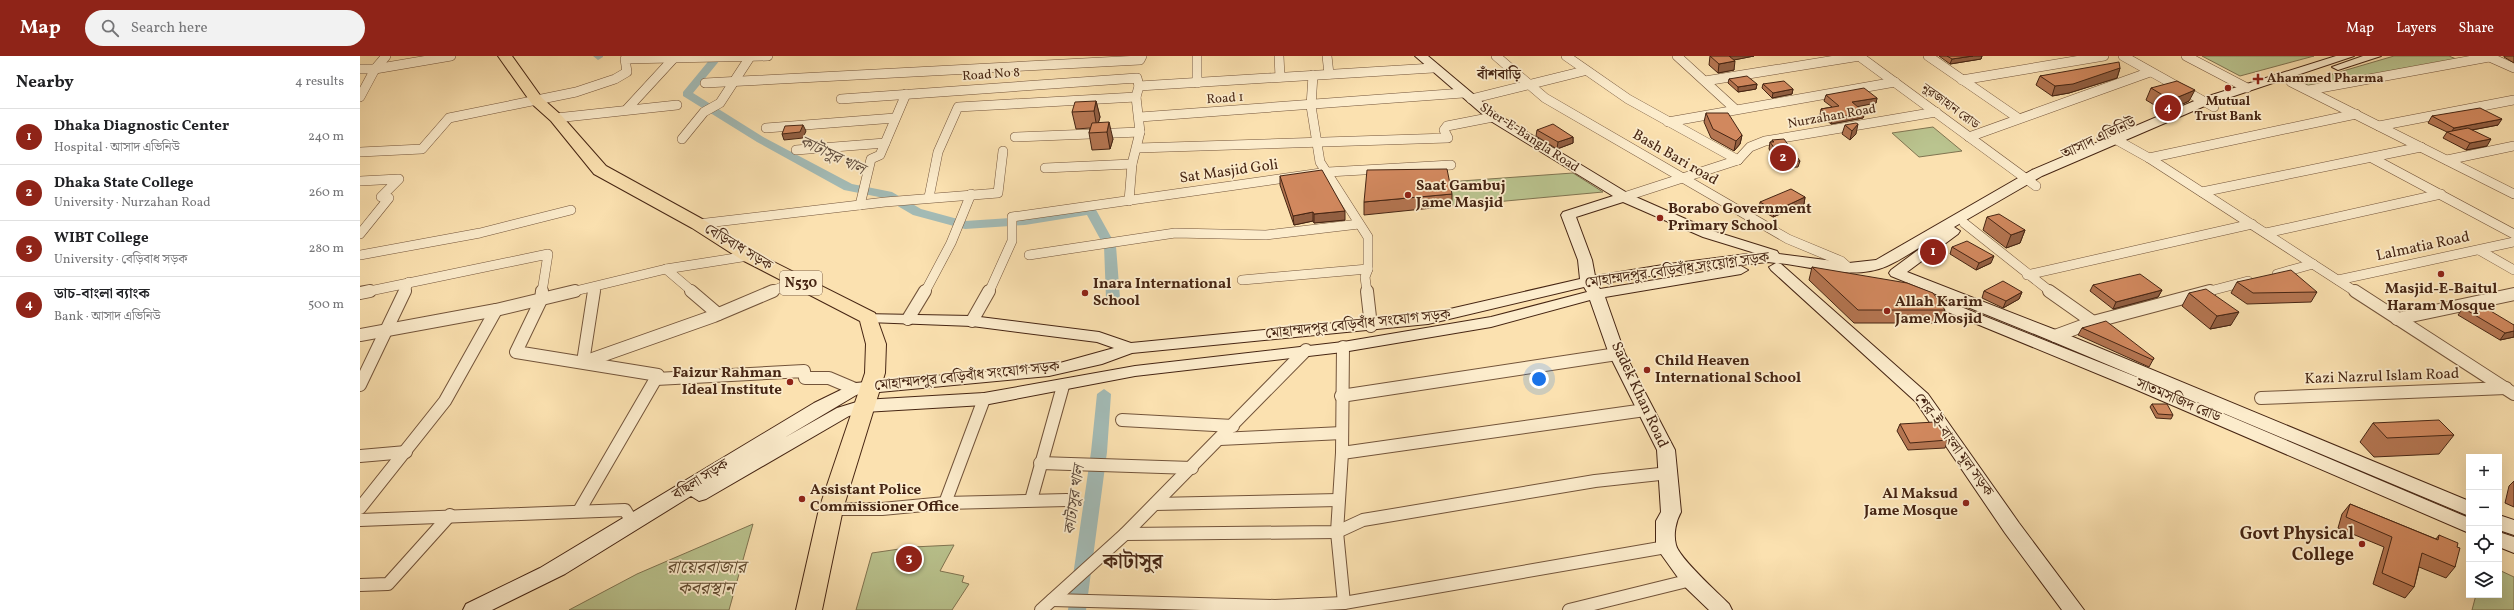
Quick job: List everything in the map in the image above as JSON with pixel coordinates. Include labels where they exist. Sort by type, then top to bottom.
[{"type":"highway","name":"বেড়িবাধ সড়ক","points":[[505,56],[537,101],[556,118],[600,170],[698,224],[748,256],[868,317]]},
{"type":"highway","points":[[809,610],[831,509],[863,394],[878,354],[875,334],[868,317]]},
{"type":"main road","name":"Sher-E-Bangla Road","points":[[1421,56],[1433,68],[1493,117],[1624,197],[1708,234],[1779,262]]},
{"type":"main road","name":"আসাদ এভিনিউ","points":[[1874,274],[1876,264],[2031,182],[2119,141],[2246,88],[2348,56]]},
{"type":"main road","name":"আসাদ এভিনিউ","points":[[2209,104],[2291,82],[2375,56]]},
{"type":"main road","name":"আসাদ এভিনিউ","points":[[1874,274],[1964,223],[2031,182]]},
{"type":"main road","name":"Sadek Khan Road","points":[[1624,197],[1568,215],[1585,260],[1592,288],[1617,354],[1666,450],[1671,512],[1666,521],[1666,547]]},
{"type":"main road","name":"মোহাম্মদপুর বেড়িবাঁধ সংযোগ সড়ক","points":[[863,394],[1049,371],[1096,360],[1130,348],[1371,326],[1473,311],[1592,288],[1736,271],[1779,262],[1874,274]]},
{"type":"main road","name":"শের-ই-বাংলা মূল সড়ক","points":[[1779,262],[1922,398],[2012,528],[2074,610]]},
{"type":"main road","points":[[1874,274],[1876,264]]},
{"type":"main road","name":"সাতমসজিদ রোড","points":[[1874,274],[2055,336],[2466,508]]},
{"type":"main road","name":"সাতমসজিদ রোড","points":[[1874,274],[2143,386],[2466,525]]},
{"type":"main road","name":"মোহাম্মদপুর বেড়িবাঁধ সংযোগ সড়ক","points":[[863,394],[984,399],[1063,386],[1150,369],[1348,346],[1491,322],[1592,288]]},
{"type":"main road","points":[[868,317],[972,321],[1099,337],[1130,348]]},
{"type":"main road","points":[[1347,328],[1348,346]]},
{"type":"main road","name":"বছিলা সড়ক","points":[[548,572],[633,523],[820,406],[863,394]]},
{"type":"main road","name":"বছিলা সড়ক","points":[[473,610],[641,527],[843,412],[863,394]]},
{"type":"main road","points":[[2502,523],[2514,528]]},
{"type":"main road","points":[[2502,540],[2514,545]]},
{"type":"main road","points":[[1666,547],[1691,580],[1722,610]]},
{"type":"street","points":[[360,97],[375,68],[386,56]]},
{"type":"street","points":[[360,69],[451,56]]},
{"type":"street","points":[[360,152],[422,149],[449,118],[537,101],[615,79],[627,72],[625,59],[768,56]]},
{"type":"street","points":[[1197,56],[1197,83]]},
{"type":"street","points":[[1279,56],[1280,77]]},
{"type":"street","points":[[1327,56],[1329,74]]},
{"type":"street","name":"Bash Bari road","points":[[1496,56],[1529,86],[1545,98],[1681,178],[1788,239],[1874,274]]},
{"type":"street","points":[[1566,56],[1584,71],[1668,122],[1738,160]]},
{"type":"street","points":[[1677,56],[1736,109]]},
{"type":"street","points":[[1705,81],[1860,56]]},
{"type":"street","name":"নুরজাহান রোড","points":[[1860,56],[2031,182]]},
{"type":"street","points":[[1928,56],[2018,118]]},
{"type":"street","points":[[1962,80],[2104,56]]},
{"type":"street","points":[[2122,56],[2209,104]]},
{"type":"street","points":[[2186,56],[2246,88]]},
{"type":"street","points":[[2308,90],[2488,56],[2514,68]]},
{"type":"street","points":[[682,139],[704,112],[720,103],[750,57]]},
{"type":"street","points":[[627,109],[674,58]]},
{"type":"street","points":[[705,83],[735,81],[948,81],[1031,65],[1141,58]]},
{"type":"street","points":[[1024,85],[1031,65]]},
{"type":"street","points":[[1129,201],[1132,164],[1138,148],[1140,132],[1140,117],[1136,97],[1140,86],[1433,68]]},
{"type":"street","name":"Road 1","points":[[1140,117],[1467,96],[1529,86],[1584,71]]},
{"type":"street","points":[[1969,137],[2018,118],[2150,72]]},
{"type":"street","points":[[1312,75],[1311,106],[1315,141],[1320,162],[1328,172],[1368,237],[1368,269],[1365,277],[1371,326]]},
{"type":"street","name":"Road No 8","points":[[841,99],[906,94],[948,81],[1024,85],[1137,78],[1140,86]]},
{"type":"street","points":[[1668,122],[1895,82]]},
{"type":"street","points":[[2291,82],[2514,194]]},
{"type":"street","points":[[860,205],[871,159],[880,155],[906,94]]},
{"type":"street","points":[[930,197],[938,152],[958,107],[1136,97]]},
{"type":"street","points":[[2379,126],[2514,100]]},
{"type":"street","points":[[556,118],[627,109],[677,105]]},
{"type":"street","name":"Nurzahan Road","points":[[1738,160],[1750,147],[1765,141],[1936,112]]},
{"type":"street","points":[[2149,158],[2356,114]]},
{"type":"street","points":[[1138,148],[1315,141],[1448,138],[1444,130],[1447,126],[1493,117]]},
{"type":"street","points":[[766,128],[895,118]]},
{"type":"street","points":[[1015,137],[1140,132]]},
{"type":"street","points":[[2119,141],[2149,158],[2511,391]]},
{"type":"street","points":[[796,150],[885,143]]},
{"type":"street","points":[[2446,160],[2514,146]]},
{"type":"street","points":[[2202,192],[2421,147]]},
{"type":"street","points":[[698,224],[880,204],[914,198],[998,193],[1003,151]]},
{"type":"street","points":[[2372,158],[2514,234]]},
{"type":"street","points":[[1624,197],[1738,160]]},
{"type":"street","points":[[1045,168],[1132,164]]},
{"type":"street","name":"Sat Masjid Goli","points":[[972,321],[1002,266],[1001,264],[1012,241],[1012,222],[1210,188],[1328,172],[1451,165]]},
{"type":"street","points":[[360,181],[399,179],[381,197],[389,198],[360,234]]},
{"type":"street","points":[[908,319],[936,274],[960,226],[971,194]]},
{"type":"street","points":[[2266,233],[2440,194]]},
{"type":"street","points":[[360,255],[480,233],[571,210]]},
{"type":"street","points":[[1964,223],[2027,275],[2093,322]]},
{"type":"street","points":[[1029,255],[1175,233],[1214,236],[1266,235],[1359,224]]},
{"type":"street","points":[[2027,275],[2252,224]]},
{"type":"street","name":"Lalmatia Road","points":[[2338,280],[2514,242]]},
{"type":"street","points":[[2479,250],[2514,270]]},
{"type":"street","points":[[360,293],[548,254],[541,300],[516,352],[658,375],[579,511]]},
{"type":"street","points":[[360,335],[386,329],[496,310],[666,269],[748,256]]},
{"type":"street","points":[[2055,336],[2093,322],[2313,264]]},
{"type":"street","points":[[666,269],[718,314]]},
{"type":"street","points":[[1242,280],[1368,269]]},
{"type":"street","points":[[583,362],[718,314],[796,281]]},
{"type":"street","points":[[361,381],[409,282]]},
{"type":"street","points":[[583,362],[595,287]]},
{"type":"street","points":[[2397,319],[2514,294]]},
{"type":"street","points":[[360,508],[445,402],[496,310]]},
{"type":"street","points":[[1344,603],[1336,532],[1342,453],[1341,396],[1348,346]]},
{"type":"street","points":[[1041,610],[1052,600],[1066,593],[1103,552],[1125,534],[1192,468],[1306,350]]},
{"type":"street","points":[[1341,396],[1617,354]]},
{"type":"street","points":[[656,379],[804,370],[805,378],[829,378],[843,382],[863,394]]},
{"type":"street","points":[[1031,500],[1040,463],[1063,386]]},
{"type":"street","name":"Kazi Nazrul Islam Road","points":[[2261,398],[2511,391]]},
{"type":"street","points":[[944,503],[984,399]]},
{"type":"street","points":[[1342,453],[1645,410]]},
{"type":"street","points":[[1122,420],[1233,426]]},
{"type":"street","points":[[1220,439],[1342,432]]},
{"type":"street","points":[[360,456],[406,452]]},
{"type":"street","points":[[1040,463],[1192,468]]},
{"type":"street","points":[[1125,534],[1336,532],[1363,520],[1595,481],[1669,473]]},
{"type":"street","points":[[831,509],[882,509],[944,503],[1067,500]]},
{"type":"street","points":[[1155,504],[1338,500]]},
{"type":"street","points":[[360,520],[450,515],[625,510],[633,523]]},
{"type":"street","points":[[360,586],[388,584],[450,515]]},
{"type":"street","points":[[1066,593],[1093,601],[1275,606],[1344,603],[1666,547]]},
{"type":"street","points":[[1569,610],[1691,580]]},
{"type":"green space","points":[[2202,56],[2314,56],[2240,76]]},
{"type":"green space","points":[[2394,56],[2449,56],[2456,59],[2313,88],[2302,83]]},
{"type":"green space","points":[[1933,127],[1962,151],[1919,157],[1892,133]]},
{"type":"green space","points":[[1573,173],[1603,192],[1452,206],[1447,182]]},
{"type":"green space","name":"রায়েরবাজার কবরস্থান","points":[[753,524],[729,610],[569,610],[637,574]]},
{"type":"green space","points":[[954,545],[940,571],[964,576],[962,582],[969,584],[952,610],[856,610],[872,553],[913,547]]},
{"type":"green space","points":[[2502,571],[2514,577],[2514,610],[2472,610],[2475,598],[2502,598]]},
{"type":"building","points":[[1710,56],[1729,56],[1735,61],[1719,64]]},
{"type":"building","points":[[1947,56],[1973,56],[1952,59]]},
{"type":"building","points":[[2119,62],[2120,68],[2073,84],[2055,86],[2040,76]]},
{"type":"building","points":[[1747,76],[1757,84],[1738,87],[1729,79]]},
{"type":"building","points":[[1784,81],[1793,89],[1773,93],[1763,84]]},
{"type":"building","points":[[2177,81],[2195,90],[2171,100],[2151,88]]},
{"type":"building","points":[[1864,88],[1877,98],[1852,102],[1865,113],[1832,118],[1821,109],[1839,106],[1826,95]]},
{"type":"building","points":[[1096,101],[1094,111],[1072,112],[1075,102]]},
{"type":"building","points":[[2480,108],[2502,119],[2454,128],[2432,116]]},
{"type":"building","points":[[1706,113],[1728,113],[1742,135],[1736,141],[1713,129]]},
{"type":"building","points":[[1109,122],[1107,132],[1089,133],[1092,123]]},
{"type":"building","points":[[1553,124],[1573,137],[1558,142],[1537,130]]},
{"type":"building","points":[[1858,124],[1852,131],[1845,125]]},
{"type":"building","points":[[803,125],[800,132],[782,134],[785,126]]},
{"type":"building","points":[[2468,128],[2491,139],[2470,143],[2447,132]]},
{"type":"building","points":[[1784,139],[1800,161],[1784,162],[1770,142],[1774,142],[1772,140]]},
{"type":"building","points":[[1447,169],[1452,194],[1364,202],[1367,170]]},
{"type":"building","points":[[1322,170],[1345,211],[1314,214],[1313,212],[1293,216],[1280,176]]},
{"type":"building","points":[[1791,189],[1805,197],[1775,211],[1760,202]]},
{"type":"building","points":[[1999,214],[2025,230],[2011,235],[1987,217]]},
{"type":"building","points":[[1967,241],[1994,256],[1979,263],[1952,247]]},
{"type":"building","points":[[1812,267],[1907,283],[1933,293],[1945,310],[1858,310]]},
{"type":"building","points":[[2291,270],[2317,292],[2253,293],[2237,282]]},
{"type":"building","points":[[2140,274],[2162,290],[2116,302],[2093,285]]},
{"type":"building","points":[[2003,281],[2022,292],[2006,301],[1984,291]]},
{"type":"building","points":[[2206,289],[2239,312],[2217,316],[2189,293]]},
{"type":"building","points":[[2479,304],[2514,325],[2514,331],[2505,333],[2463,308]]},
{"type":"building","points":[[2106,321],[2154,358],[2153,360],[2082,328]]},
{"type":"building","points":[[2152,404],[2167,404],[2173,415],[2158,414]]},
{"type":"building","points":[[2439,420],[2454,435],[2387,438],[2373,423]]},
{"type":"building","points":[[1935,422],[1948,440],[1910,443],[1900,424]]},
{"type":"building","points":[[2350,504],[2438,540],[2439,535],[2458,543],[2457,547],[2460,548],[2455,567],[2422,553],[2414,587],[2382,573],[2392,537],[2346,517]]},
{"type":"waterway","name":"কাটাসুর খাল","points":[[715,60],[687,94],[761,140],[848,187],[888,195],[917,212],[965,225],[1025,221],[1091,211],[1110,246],[1113,298]]},
{"type":"waterway","name":"কাটাসুর খাল","points":[[1077,610],[1099,452],[1104,394]]},
{"type":"place","name":"Ahammed Pharma","points":[[2258,79]]},
{"type":"place","name":"Mutual Trust Bank","points":[[2228,88]]},
{"type":"place","name":"ডাচ-বাংলা ব্যাংক","points":[[2168,108]]},
{"type":"place","name":"Dhaka State College","points":[[1783,158]]},
{"type":"place","name":"Saat Gambuj Jame Masjid","points":[[1408,195]]},
{"type":"place","name":"Borabo Government Primary School","points":[[1660,218]]},
{"type":"place","name":"Dhaka Diagnostic Center","points":[[1933,252]]},
{"type":"place","name":"Masjid-E-Baitul Haram Mosque","points":[[2441,274]]},
{"type":"place","name":"Inara International School","points":[[1085,293]]},
{"type":"place","name":"Allah Karim Jame Mosjid","points":[[1887,311]]},
{"type":"place","name":"Child Heaven International School","points":[[1647,370]]},
{"type":"place","name":"Faizur Rahman Ideal Institute","points":[[790,382]]},
{"type":"place","name":"Assistant Police Commissioner Office","points":[[802,499]]},
{"type":"place","name":"Al Maksud Jame Mosque","points":[[1966,503]]},
{"type":"place","name":"Govt Physical College","points":[[2362,544]]},
{"type":"place","name":"WIBT College","points":[[909,559]]},
{"type":"district","name":"বাঁশবাড়ি","points":[[1499,75]]},
{"type":"district","name":"কাটাসুর","points":[[1133,563]]}]
